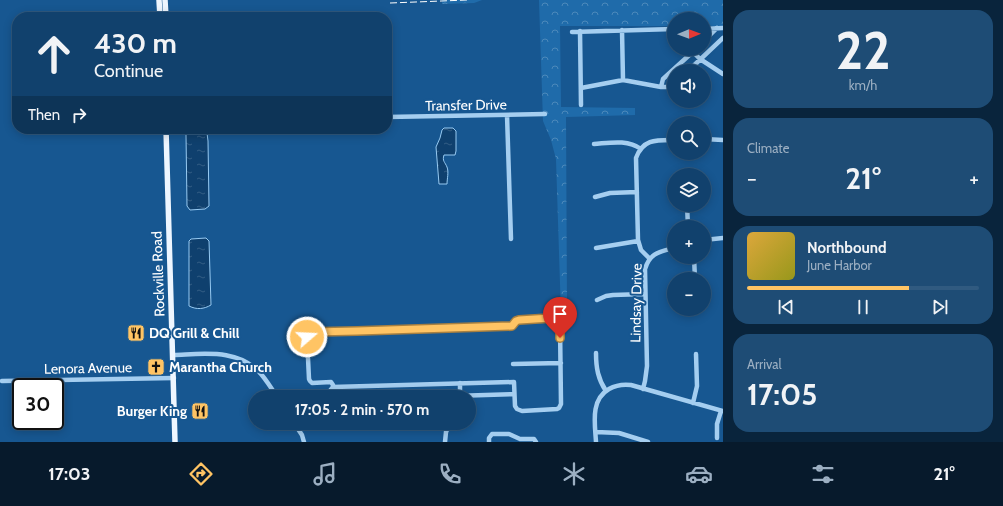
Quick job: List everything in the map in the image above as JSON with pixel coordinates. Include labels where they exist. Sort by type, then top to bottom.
[{"type":"main road","points":[[159,0],[160,12]]},
{"type":"main road","points":[[165,0],[166,12]]},
{"type":"main road","name":"Rockville Road","points":[[166,134],[175,442]]},
{"type":"street","points":[[711,28],[723,28]]},
{"type":"street","points":[[711,34],[717,28]]},
{"type":"street","points":[[572,32],[667,29]]},
{"type":"street","points":[[622,30],[623,80]]},
{"type":"street","points":[[580,31],[581,105]]},
{"type":"street","points":[[695,64],[723,38]]},
{"type":"street","points":[[661,87],[664,79],[689,56]]},
{"type":"street","points":[[698,56],[700,59],[723,74]]},
{"type":"street","points":[[581,88],[623,80],[667,87]]},
{"type":"street","name":"Transfer Drive","points":[[392,117],[545,114]]},
{"type":"street","points":[[507,115],[511,239]]},
{"type":"street","points":[[711,139],[723,140]]},
{"type":"street","points":[[596,248],[638,241],[636,160],[638,153],[646,144],[652,141],[667,140]]},
{"type":"street","points":[[594,144],[627,143],[641,149]]},
{"type":"street","points":[[595,196],[610,193],[637,192]]},
{"type":"street","points":[[711,239],[723,238]]},
{"type":"street","name":"Lindsay Drive","points":[[638,241],[641,250],[650,259],[645,269],[647,366],[643,389]]},
{"type":"street","points":[[650,259],[657,253],[667,250]]},
{"type":"street","points":[[597,300],[613,295],[645,294]]},
{"type":"street","points":[[331,390],[333,387],[514,382],[515,407],[520,410],[556,410],[562,404],[560,325],[557,320],[552,318],[522,319],[516,321],[512,326],[312,332],[308,334],[307,337],[309,379],[313,383],[331,382],[333,387]]},
{"type":"street","points":[[596,353],[598,375],[606,391]]},
{"type":"street","points":[[173,355],[221,354],[241,359],[252,365],[262,375],[272,390]]},
{"type":"street","points":[[693,403],[697,383],[696,354]]},
{"type":"street","points":[[513,364],[561,363]]},
{"type":"street","name":"Lenora Avenue","points":[[2,381],[174,378]]},
{"type":"street","points":[[460,383],[460,390]]},
{"type":"street","points":[[596,442],[596,407],[600,397],[613,387],[623,385],[629,385],[722,411],[717,424],[717,438]]},
{"type":"street","points":[[476,395],[514,394]]},
{"type":"street","points":[[299,430],[304,442]]},
{"type":"street","points":[[445,442],[447,430]]},
{"type":"street","points":[[596,432],[619,433],[648,442]]},
{"type":"street","points":[[489,442],[490,436],[494,433],[509,434],[520,439],[532,439],[536,441]]},
{"type":"green space","points":[[442,0],[482,0],[474,3],[442,4]]},
{"type":"green space","points":[[539,0],[723,0],[723,26],[711,26],[711,12],[667,12],[667,26],[560,26],[561,107],[635,108],[635,115],[566,117],[567,314],[561,314],[556,159],[551,140],[543,121]]},
{"type":"water","points":[[444,128],[453,128],[456,131],[456,151],[455,155],[444,155],[443,157],[448,171],[447,184],[439,184],[436,147]]},
{"type":"water","points":[[207,134],[209,206],[205,209],[190,210],[187,206],[186,135]]},
{"type":"water","points":[[206,238],[209,241],[211,305],[198,308],[189,306],[189,241],[191,239]]},
{"type":"railway","points":[[390,3],[467,0]]},
{"type":"place","name":"DQ Grill & Chill","points":[[136,333]]},
{"type":"place","name":"Marantha Church","points":[[156,367]]},
{"type":"place","name":"Burger King","points":[[200,411]]},
{"type":"route","points":[[307,337],[308,334],[312,332],[512,326],[519,320],[552,318],[557,320],[560,324],[560,338]]}]
